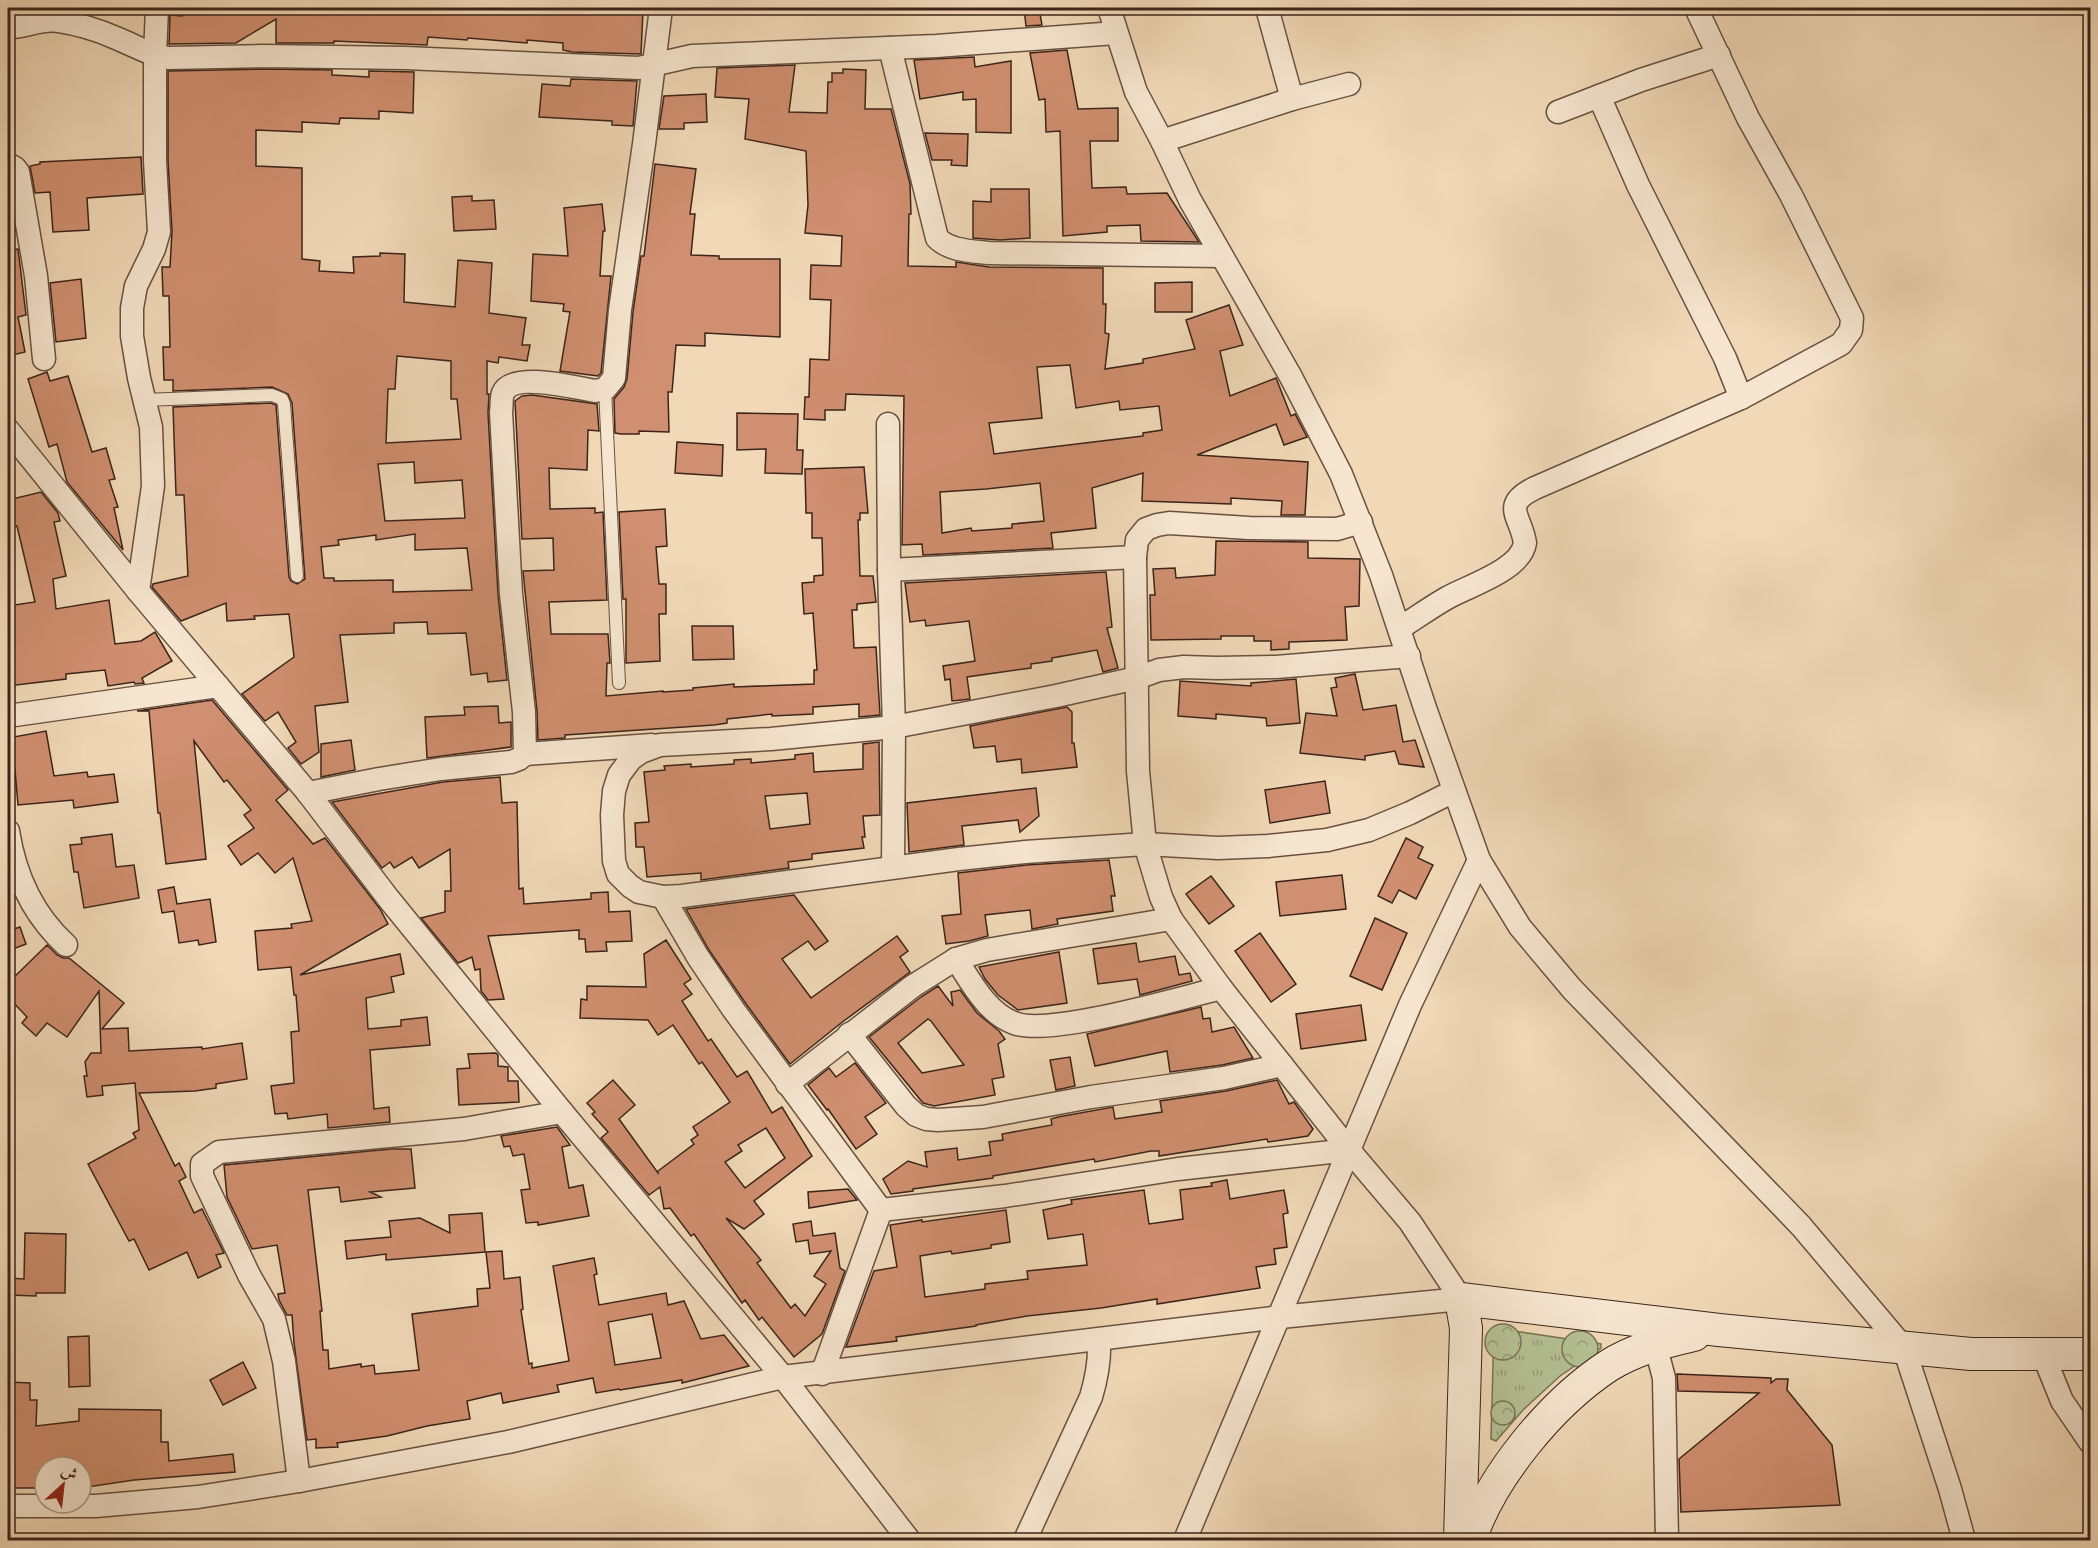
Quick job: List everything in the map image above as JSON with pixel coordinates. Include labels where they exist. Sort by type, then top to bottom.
[{"type":"street","points":[[138,591],[153,486],[151,427],[132,336],[132,308],[136,286],[154,249],[159,232],[155,161],[157,8]]},
{"type":"street","points":[[525,754],[524,712],[511,594],[501,412],[503,393],[512,384],[526,381],[595,391],[605,389],[614,378],[620,310],[661,8]]},
{"type":"street","points":[[1109,8],[1136,92],[1190,200],[1302,398],[1341,474],[1400,628],[1479,860],[1520,927],[1572,989],[1801,1226],[1904,1348],[1964,1540]]},
{"type":"street","points":[[1267,8],[1292,99]]},
{"type":"street","points":[[1400,628],[1448,597],[1490,577],[1518,558],[1525,543],[1514,509],[1515,501],[1519,498],[1741,398],[1841,344],[1851,330],[1852,318],[1791,195],[1748,117],[1696,8]]},
{"type":"street","points":[[8,27],[21,27],[46,20],[57,20],[100,31],[155,56],[168,58],[263,56],[405,58],[639,68],[692,56],[890,48],[1116,33]]},
{"type":"street","points":[[890,48],[937,238],[942,243],[957,249],[989,253],[1221,256]]},
{"type":"street","points":[[1558,112],[1641,80],[1719,55]]},
{"type":"street","points":[[1162,141],[1292,99],[1349,84]]},
{"type":"street","points":[[1599,96],[1638,185],[1725,358],[1741,398]]},
{"type":"street","points":[[8,164],[18,172],[36,276],[44,359]]},
{"type":"street","points":[[888,424],[889,570],[894,727],[892,867]]},
{"type":"street","points":[[8,430],[138,591],[308,793],[388,898],[562,1112],[783,1377],[909,1540]]},
{"type":"street","points":[[1361,522],[1337,529],[1249,528],[1169,523],[1146,529],[1137,540],[1135,557],[1138,771],[1145,844],[1161,897],[1172,919],[1221,988],[1349,1150],[1410,1222],[1461,1299],[1466,1328],[1460,1540]]},
{"type":"street","points":[[889,570],[1135,557]]},
{"type":"street","points":[[308,793],[441,769],[511,762],[525,754],[771,740],[894,727],[1056,696],[1137,678],[1159,670],[1184,667],[1276,667],[1409,656]]},
{"type":"street","points":[[8,716],[218,686]]},
{"type":"street","points":[[660,745],[640,752],[631,759],[619,775],[614,791],[612,840],[618,874],[639,892],[663,897],[742,889],[892,867],[1025,852],[1145,844],[1218,848],[1327,840],[1369,830],[1454,791]]},
{"type":"street","points":[[8,831],[21,882],[51,932],[66,945]]},
{"type":"street","points":[[1185,1540],[1410,1005],[1479,860]]},
{"type":"street","points":[[663,897],[714,981],[881,1210]]},
{"type":"street","points":[[787,1084],[913,986],[956,959],[987,950],[1172,919]]},
{"type":"street","points":[[956,959],[995,1011],[1014,1023],[1027,1027],[1060,1025],[1221,988]]},
{"type":"street","points":[[849,1034],[906,1106],[916,1115],[938,1120],[983,1117],[1091,1097],[1224,1078],[1282,1065]]},
{"type":"street","points":[[299,1481],[284,1361],[274,1319],[249,1275],[211,1197],[202,1176],[201,1169],[204,1161],[219,1152],[464,1129],[562,1112]]},
{"type":"street","points":[[881,1210],[1005,1196],[1178,1169],[1349,1150]]},
{"type":"street","points":[[822,1374],[881,1210]]},
{"type":"street","points":[[8,1506],[96,1506],[198,1497],[299,1481],[508,1442],[783,1377],[1280,1317],[1461,1299],[1719,1330],[1971,1354],[2091,1354]]},
{"type":"street","points":[[1470,1540],[1491,1495],[1517,1455],[1545,1420],[1575,1390],[1610,1365],[1655,1344],[1719,1330]]},
{"type":"street","points":[[1024,1540],[1091,1396],[1097,1379],[1099,1340]]},
{"type":"street","points":[[1655,1344],[1664,1378],[1668,1540]]},
{"type":"street","points":[[2043,1354],[2062,1401],[2091,1442]]},
{"type":"lane","points":[[605,389],[619,682]]},
{"type":"lane","points":[[144,400],[272,395],[282,399],[297,576]]},
{"type":"green space","points":[[1503,1324],[1516,1329],[1521,1342],[1516,1355],[1503,1360],[1490,1355],[1485,1342],[1490,1329]]},
{"type":"green space","points":[[1494,1328],[1601,1344],[1601,1348],[1560,1376],[1523,1410],[1496,1441],[1491,1439]]},
{"type":"green space","points":[[1580,1331],[1592,1337],[1598,1349],[1592,1361],[1580,1367],[1568,1361],[1562,1349],[1568,1337]]},
{"type":"green space","points":[[1503,1401],[1508,1402],[1514,1408],[1514,1418],[1508,1424],[1503,1425],[1498,1424],[1492,1418],[1491,1413],[1492,1408],[1498,1402]]},
{"type":"building","points":[[183,8],[643,10],[641,54],[572,52],[563,50],[563,43],[527,40],[527,43],[468,38],[467,40],[428,37],[427,45],[334,41],[334,43],[276,43],[276,19],[236,43],[169,44],[170,15],[182,16]]},
{"type":"building","points":[[1024,8],[1039,8],[1042,25],[1026,26]]},
{"type":"building","points":[[1067,50],[1078,109],[1118,108],[1118,141],[1090,141],[1092,188],[1126,187],[1127,194],[1167,193],[1199,242],[1141,241],[1140,225],[1107,226],[1107,232],[1063,236],[1060,131],[1046,132],[1045,99],[1039,100],[1030,53]]},
{"type":"building","points":[[974,57],[975,67],[1011,61],[1011,133],[976,132],[976,99],[963,100],[963,92],[920,99],[914,60]]},
{"type":"building","points":[[795,65],[789,112],[827,113],[828,82],[832,82],[832,73],[843,73],[843,69],[866,70],[865,109],[891,109],[910,184],[908,266],[956,267],[956,262],[989,267],[1103,268],[1103,304],[1106,304],[1105,333],[1109,334],[1105,369],[1143,363],[1143,359],[1195,349],[1186,320],[1229,305],[1243,345],[1220,351],[1230,396],[1276,378],[1291,416],[1295,414],[1307,437],[1284,445],[1276,424],[1197,455],[1308,462],[1305,515],[1281,515],[1282,501],[1231,498],[1231,504],[1142,501],[1143,473],[1092,488],[1096,528],[1051,533],[1053,548],[923,555],[922,544],[902,545],[904,396],[846,394],[845,410],[825,410],[825,420],[804,419],[805,397],[809,397],[810,359],[829,360],[831,300],[810,299],[811,265],[841,266],[842,236],[805,233],[808,205],[806,151],[745,139],[749,99],[715,97],[717,68]],"holes":[[[1070,365],[1076,408],[1119,401],[1120,410],[1159,406],[1162,430],[1143,433],[1143,436],[994,454],[989,423],[1042,418],[1037,367]],[[1040,483],[1044,521],[1012,524],[1012,528],[972,531],[971,528],[942,533],[940,492]]]},
{"type":"building","points":[[332,70],[332,75],[369,77],[369,71],[414,72],[413,113],[379,111],[379,119],[340,118],[339,124],[302,122],[302,132],[256,130],[256,166],[302,168],[302,259],[320,261],[319,271],[354,273],[353,257],[380,256],[380,253],[405,254],[404,302],[455,307],[458,260],[492,263],[489,313],[526,318],[522,345],[530,345],[527,361],[499,357],[498,363],[487,361],[498,595],[507,680],[488,682],[487,673],[471,675],[466,633],[428,634],[427,622],[394,623],[394,633],[340,635],[348,702],[315,706],[319,752],[301,764],[288,748],[296,742],[278,712],[265,721],[242,694],[294,657],[289,614],[254,616],[255,619],[227,621],[226,603],[181,621],[152,587],[153,584],[188,576],[184,495],[176,495],[173,407],[271,403],[276,405],[289,577],[297,584],[305,579],[292,403],[288,394],[272,387],[173,391],[173,380],[164,380],[163,347],[170,347],[169,296],[163,296],[162,267],[170,267],[172,231],[168,161],[168,71]],"holes":[[[397,356],[451,361],[451,399],[457,399],[461,439],[386,443],[388,389],[395,389]],[[414,462],[415,483],[462,480],[465,518],[385,521],[378,464]],[[415,534],[415,550],[467,548],[472,590],[393,592],[393,580],[334,581],[334,578],[324,578],[321,547],[339,545],[338,540],[376,535],[376,540]]]},
{"type":"building","points":[[571,79],[637,81],[633,126],[612,125],[612,121],[539,117],[542,84],[570,86]]},
{"type":"building","points":[[706,94],[707,122],[684,123],[684,129],[659,129],[664,96]]},
{"type":"building","points":[[925,133],[968,134],[967,166],[951,165],[952,160],[932,160]]},
{"type":"building","points":[[141,157],[143,194],[87,198],[89,230],[53,232],[50,192],[35,193],[30,166],[40,164],[40,162]]},
{"type":"building","points":[[655,164],[696,169],[690,214],[695,214],[691,255],[719,256],[719,259],[780,259],[780,337],[705,333],[705,346],[676,345],[672,392],[668,392],[669,432],[639,431],[639,434],[621,434],[615,433],[614,399],[624,387],[627,379],[633,312],[641,256],[644,256]]},
{"type":"building","points":[[991,189],[1029,189],[1030,238],[1000,240],[973,238],[973,201],[991,202]]},
{"type":"building","points":[[472,196],[472,201],[494,200],[496,229],[454,231],[452,197]]},
{"type":"building","points":[[602,204],[605,231],[603,231],[600,276],[611,276],[601,373],[598,376],[560,371],[570,312],[563,311],[564,304],[531,301],[533,254],[568,256],[564,208]]},
{"type":"building","points":[[18,249],[26,315],[18,317],[25,352],[8,356],[8,251]]},
{"type":"building","points":[[81,279],[86,338],[56,342],[50,283]]},
{"type":"building","points":[[1192,282],[1192,312],[1155,312],[1155,283]]},
{"type":"building","points":[[47,372],[50,381],[68,376],[92,452],[106,448],[115,479],[109,480],[118,507],[114,508],[123,550],[67,482],[57,444],[49,447],[28,379]]},
{"type":"building","points":[[532,395],[597,404],[599,431],[588,430],[587,470],[549,468],[550,509],[595,508],[595,513],[603,512],[607,600],[549,602],[551,634],[608,634],[610,663],[607,663],[606,696],[693,690],[693,688],[734,684],[734,687],[814,684],[814,670],[817,670],[813,613],[804,614],[802,583],[814,582],[814,576],[823,575],[822,538],[812,538],[812,513],[806,513],[805,469],[864,467],[868,513],[860,513],[860,520],[858,520],[860,576],[873,576],[876,602],[857,604],[857,610],[852,610],[854,648],[876,647],[880,715],[859,717],[859,704],[813,707],[813,714],[772,716],[772,714],[727,719],[727,723],[714,725],[565,735],[565,738],[538,740],[523,571],[554,570],[553,538],[522,539],[515,401],[522,396]]},
{"type":"building","points":[[737,413],[798,414],[797,450],[803,450],[802,474],[765,473],[766,449],[737,450]]},
{"type":"building","points":[[677,442],[723,445],[722,476],[675,473]]},
{"type":"building","points":[[41,492],[58,513],[60,521],[54,522],[66,576],[53,579],[56,609],[109,600],[115,644],[141,641],[155,632],[172,661],[142,678],[144,683],[135,684],[134,682],[108,686],[105,670],[66,674],[66,679],[8,686],[8,606],[35,602],[17,526],[8,528],[8,500]]},
{"type":"building","points":[[665,509],[667,546],[656,547],[659,584],[666,584],[666,614],[659,614],[660,661],[626,663],[626,599],[623,599],[619,512]]},
{"type":"building","points":[[1216,541],[1308,542],[1308,558],[1360,559],[1359,606],[1345,607],[1347,640],[1289,642],[1289,649],[1271,650],[1271,641],[1254,641],[1254,636],[1151,640],[1150,595],[1155,595],[1153,569],[1175,568],[1176,578],[1215,575]]},
{"type":"building","points":[[1106,572],[1112,627],[1107,628],[1118,668],[1103,672],[1097,650],[1052,658],[1052,661],[1031,664],[1031,668],[967,677],[970,699],[952,701],[950,679],[945,680],[943,666],[975,661],[969,621],[926,626],[925,620],[910,622],[905,583]]},
{"type":"building","points":[[692,626],[733,626],[734,659],[693,660]]},
{"type":"building","points":[[1355,674],[1363,710],[1396,705],[1403,742],[1415,740],[1424,767],[1399,764],[1395,751],[1365,756],[1365,760],[1300,753],[1306,713],[1337,716],[1331,688],[1337,687],[1335,678]]},
{"type":"building","points":[[1296,679],[1300,723],[1267,726],[1266,718],[1216,714],[1216,719],[1178,716],[1180,681],[1251,686],[1251,683]]},
{"type":"building","points":[[212,700],[288,790],[276,800],[313,844],[325,838],[380,909],[388,924],[300,975],[400,954],[404,974],[391,977],[394,992],[366,998],[368,1029],[401,1026],[401,1020],[427,1017],[430,1045],[370,1050],[374,1109],[389,1107],[390,1122],[328,1128],[327,1114],[288,1119],[287,1113],[275,1114],[271,1086],[294,1083],[291,1032],[299,1031],[296,995],[294,995],[291,967],[258,970],[255,931],[292,928],[291,924],[312,921],[293,858],[275,873],[258,853],[241,865],[228,846],[254,828],[244,815],[251,810],[227,780],[224,782],[194,741],[206,859],[166,864],[160,813],[158,813],[149,711],[137,711]]},
{"type":"building","points":[[498,706],[499,723],[511,722],[511,747],[427,758],[425,717],[465,715],[464,707]]},
{"type":"building","points":[[1067,707],[1072,712],[1072,743],[1074,743],[1077,767],[1022,773],[1021,759],[997,762],[995,746],[974,748],[970,726]]},
{"type":"building","points":[[46,731],[54,776],[87,772],[88,777],[114,774],[118,802],[74,808],[73,800],[18,805],[15,770],[8,738]]},
{"type":"building","points":[[351,740],[355,770],[321,777],[321,744]]},
{"type":"building","points":[[879,742],[880,815],[863,816],[864,848],[812,854],[812,859],[788,862],[789,868],[701,880],[701,873],[647,877],[644,847],[636,847],[635,823],[649,822],[644,772],[665,770],[664,766],[691,764],[691,767],[734,764],[734,760],[751,759],[751,763],[795,759],[795,755],[813,753],[814,772],[863,769],[863,744]],"holes":[[[807,793],[810,824],[770,829],[765,796]]]},
{"type":"building","points":[[500,777],[502,803],[517,802],[519,889],[523,888],[524,904],[591,899],[591,893],[608,892],[609,912],[630,911],[632,941],[606,942],[607,951],[586,952],[585,939],[579,939],[579,930],[488,936],[504,999],[488,1000],[481,991],[480,969],[475,970],[472,957],[458,963],[421,918],[445,912],[445,891],[451,891],[450,849],[419,868],[412,857],[394,868],[390,862],[382,868],[332,802],[443,782]]},
{"type":"building","points":[[1325,781],[1330,813],[1270,823],[1265,790]]},
{"type":"building","points":[[1036,788],[1039,816],[1020,832],[1018,820],[962,826],[964,845],[909,852],[907,803]]},
{"type":"building","points":[[112,834],[116,867],[134,865],[139,898],[84,908],[78,872],[74,872],[70,845],[82,844],[81,838]]},
{"type":"building","points":[[1406,838],[1423,847],[1418,858],[1433,865],[1416,899],[1399,890],[1392,903],[1378,896]]},
{"type":"building","points":[[1109,860],[1115,896],[1111,896],[1113,911],[1057,919],[1058,924],[1032,929],[1030,910],[985,915],[988,936],[946,944],[942,916],[961,914],[958,873],[1026,865]]},
{"type":"building","points":[[1342,875],[1346,909],[1280,916],[1276,882]]},
{"type":"building","points":[[1211,876],[1234,906],[1209,924],[1186,894]]},
{"type":"building","points":[[174,887],[177,904],[210,899],[216,942],[199,945],[198,940],[179,943],[174,911],[162,913],[158,890]]},
{"type":"building","points":[[794,895],[828,941],[815,950],[808,941],[782,959],[811,998],[897,936],[908,951],[900,957],[910,972],[790,1064],[709,950],[686,909]]},
{"type":"building","points":[[1375,918],[1407,933],[1382,990],[1350,976]]},
{"type":"building","points":[[20,927],[26,944],[8,951],[8,931]]},
{"type":"building","points":[[1260,933],[1296,984],[1271,1002],[1235,951]]},
{"type":"building","points":[[666,940],[691,979],[684,984],[692,994],[682,1001],[708,1041],[711,1039],[737,1077],[747,1071],[772,1113],[782,1107],[812,1156],[754,1201],[764,1214],[744,1229],[726,1218],[761,1260],[757,1263],[791,1308],[795,1304],[805,1316],[826,1284],[814,1276],[831,1251],[810,1254],[808,1240],[796,1242],[793,1224],[811,1221],[813,1236],[835,1233],[840,1268],[845,1271],[822,1334],[794,1357],[762,1317],[759,1320],[745,1300],[742,1303],[694,1234],[691,1236],[670,1208],[664,1209],[660,1187],[649,1195],[601,1138],[608,1132],[592,1114],[595,1112],[587,1103],[613,1080],[635,1105],[619,1119],[658,1173],[694,1144],[691,1140],[698,1135],[693,1127],[730,1102],[702,1062],[699,1064],[673,1025],[658,1035],[648,1020],[580,1018],[581,999],[587,1000],[587,986],[646,987],[644,954]],"holes":[[[766,1128],[785,1158],[745,1188],[725,1162],[742,1151],[738,1145]]]},
{"type":"building","points":[[1136,943],[1139,962],[1175,956],[1179,975],[1190,973],[1192,981],[1140,995],[1137,979],[1098,984],[1093,949]]},
{"type":"building","points":[[47,945],[57,955],[69,958],[124,1003],[102,1029],[128,1028],[129,1051],[202,1047],[202,1049],[242,1043],[247,1079],[216,1084],[216,1088],[195,1091],[139,1093],[175,1166],[179,1163],[186,1177],[179,1181],[194,1213],[202,1209],[224,1253],[216,1255],[221,1267],[198,1278],[187,1252],[149,1270],[134,1239],[129,1241],[88,1164],[136,1138],[133,1133],[139,1130],[135,1083],[102,1086],[103,1095],[87,1097],[85,1062],[91,1053],[101,1053],[99,991],[67,1037],[47,1023],[36,1036],[22,1023],[27,1017],[8,997],[8,983]]},
{"type":"building","points":[[1059,952],[1067,1003],[1018,1010],[998,995],[979,967]]},
{"type":"building","points":[[938,986],[953,1006],[951,992],[960,990],[977,1013],[999,1031],[1005,1039],[998,1044],[1004,1077],[992,1079],[995,1095],[934,1106],[923,1103],[869,1037]],"holes":[[[928,1019],[964,1065],[922,1073],[898,1043]]]},
{"type":"building","points":[[1361,1005],[1366,1040],[1301,1049],[1296,1014]]},
{"type":"building","points":[[1201,1007],[1203,1019],[1210,1018],[1212,1032],[1234,1027],[1253,1058],[1170,1072],[1167,1051],[1095,1066],[1087,1034]]},
{"type":"building","points":[[496,1053],[498,1066],[508,1067],[508,1081],[518,1081],[519,1102],[459,1105],[457,1069],[470,1068],[468,1054]]},
{"type":"building","points":[[1070,1057],[1075,1086],[1056,1090],[1050,1060]]},
{"type":"building","points":[[855,1063],[886,1103],[865,1117],[877,1134],[856,1149],[808,1085],[829,1068],[836,1077]]},
{"type":"building","points":[[1277,1080],[1289,1104],[1294,1102],[1313,1129],[1308,1136],[1268,1142],[1267,1139],[1159,1156],[1159,1151],[1151,1151],[891,1194],[883,1179],[908,1161],[927,1167],[925,1152],[957,1148],[958,1160],[991,1155],[989,1142],[1003,1140],[1002,1134],[1052,1125],[1051,1119],[1058,1117],[1113,1107],[1115,1119],[1162,1112],[1160,1101],[1226,1091]]},
{"type":"building","points":[[557,1127],[570,1145],[562,1147],[569,1188],[583,1185],[589,1216],[538,1225],[538,1222],[526,1223],[521,1190],[530,1189],[524,1154],[513,1156],[510,1146],[504,1147],[501,1136]]},
{"type":"building","points":[[411,1149],[415,1188],[370,1192],[381,1197],[341,1202],[339,1187],[308,1190],[322,1311],[320,1311],[323,1350],[328,1350],[329,1369],[361,1364],[361,1367],[374,1365],[375,1374],[419,1370],[412,1314],[478,1306],[477,1289],[490,1288],[486,1252],[502,1251],[504,1279],[520,1277],[523,1309],[521,1310],[529,1364],[532,1363],[532,1368],[569,1361],[553,1266],[594,1258],[599,1305],[666,1293],[668,1305],[684,1301],[701,1339],[724,1335],[749,1366],[682,1383],[682,1380],[596,1393],[593,1378],[557,1385],[559,1392],[503,1403],[501,1393],[467,1401],[470,1419],[387,1436],[337,1443],[338,1447],[316,1448],[316,1439],[307,1440],[292,1315],[287,1315],[279,1300],[278,1294],[285,1293],[277,1245],[252,1249],[227,1197],[224,1165]],"holes":[[[652,1314],[661,1358],[615,1365],[608,1322]]]},
{"type":"building","points":[[1227,1180],[1230,1199],[1284,1190],[1288,1213],[1283,1214],[1287,1247],[1274,1249],[1276,1264],[1256,1267],[1260,1288],[1157,1304],[1157,1299],[1027,1316],[976,1326],[896,1337],[897,1341],[846,1347],[874,1271],[897,1267],[890,1225],[1006,1210],[1010,1242],[991,1245],[991,1248],[920,1256],[925,1297],[985,1289],[985,1284],[1028,1279],[1027,1271],[1087,1265],[1083,1234],[1048,1239],[1043,1210],[1072,1204],[1071,1200],[1144,1190],[1149,1224],[1183,1219],[1180,1190],[1212,1186],[1211,1183]]},
{"type":"building","points":[[848,1189],[857,1200],[809,1208],[808,1192]]},
{"type":"building","points":[[482,1213],[485,1252],[386,1260],[386,1254],[347,1259],[345,1241],[391,1237],[389,1221],[420,1218],[450,1233],[449,1215]]},
{"type":"building","points":[[25,1233],[66,1234],[65,1293],[36,1293],[36,1296],[8,1295],[8,1278],[24,1279]]},
{"type":"building","points":[[89,1336],[90,1386],[69,1387],[68,1337]]},
{"type":"building","points":[[243,1362],[256,1388],[223,1405],[210,1380]]},
{"type":"building","points":[[1677,1374],[1771,1378],[1771,1383],[1776,1379],[1788,1379],[1787,1390],[1832,1445],[1840,1505],[1681,1512],[1679,1459],[1759,1393],[1678,1391]]},
{"type":"building","points":[[8,1382],[30,1383],[30,1400],[37,1400],[36,1426],[79,1421],[79,1409],[161,1410],[161,1442],[168,1442],[169,1461],[233,1454],[235,1472],[134,1480],[93,1486],[93,1455],[33,1455],[33,1488],[12,1488],[10,1423],[8,1422]]}]
